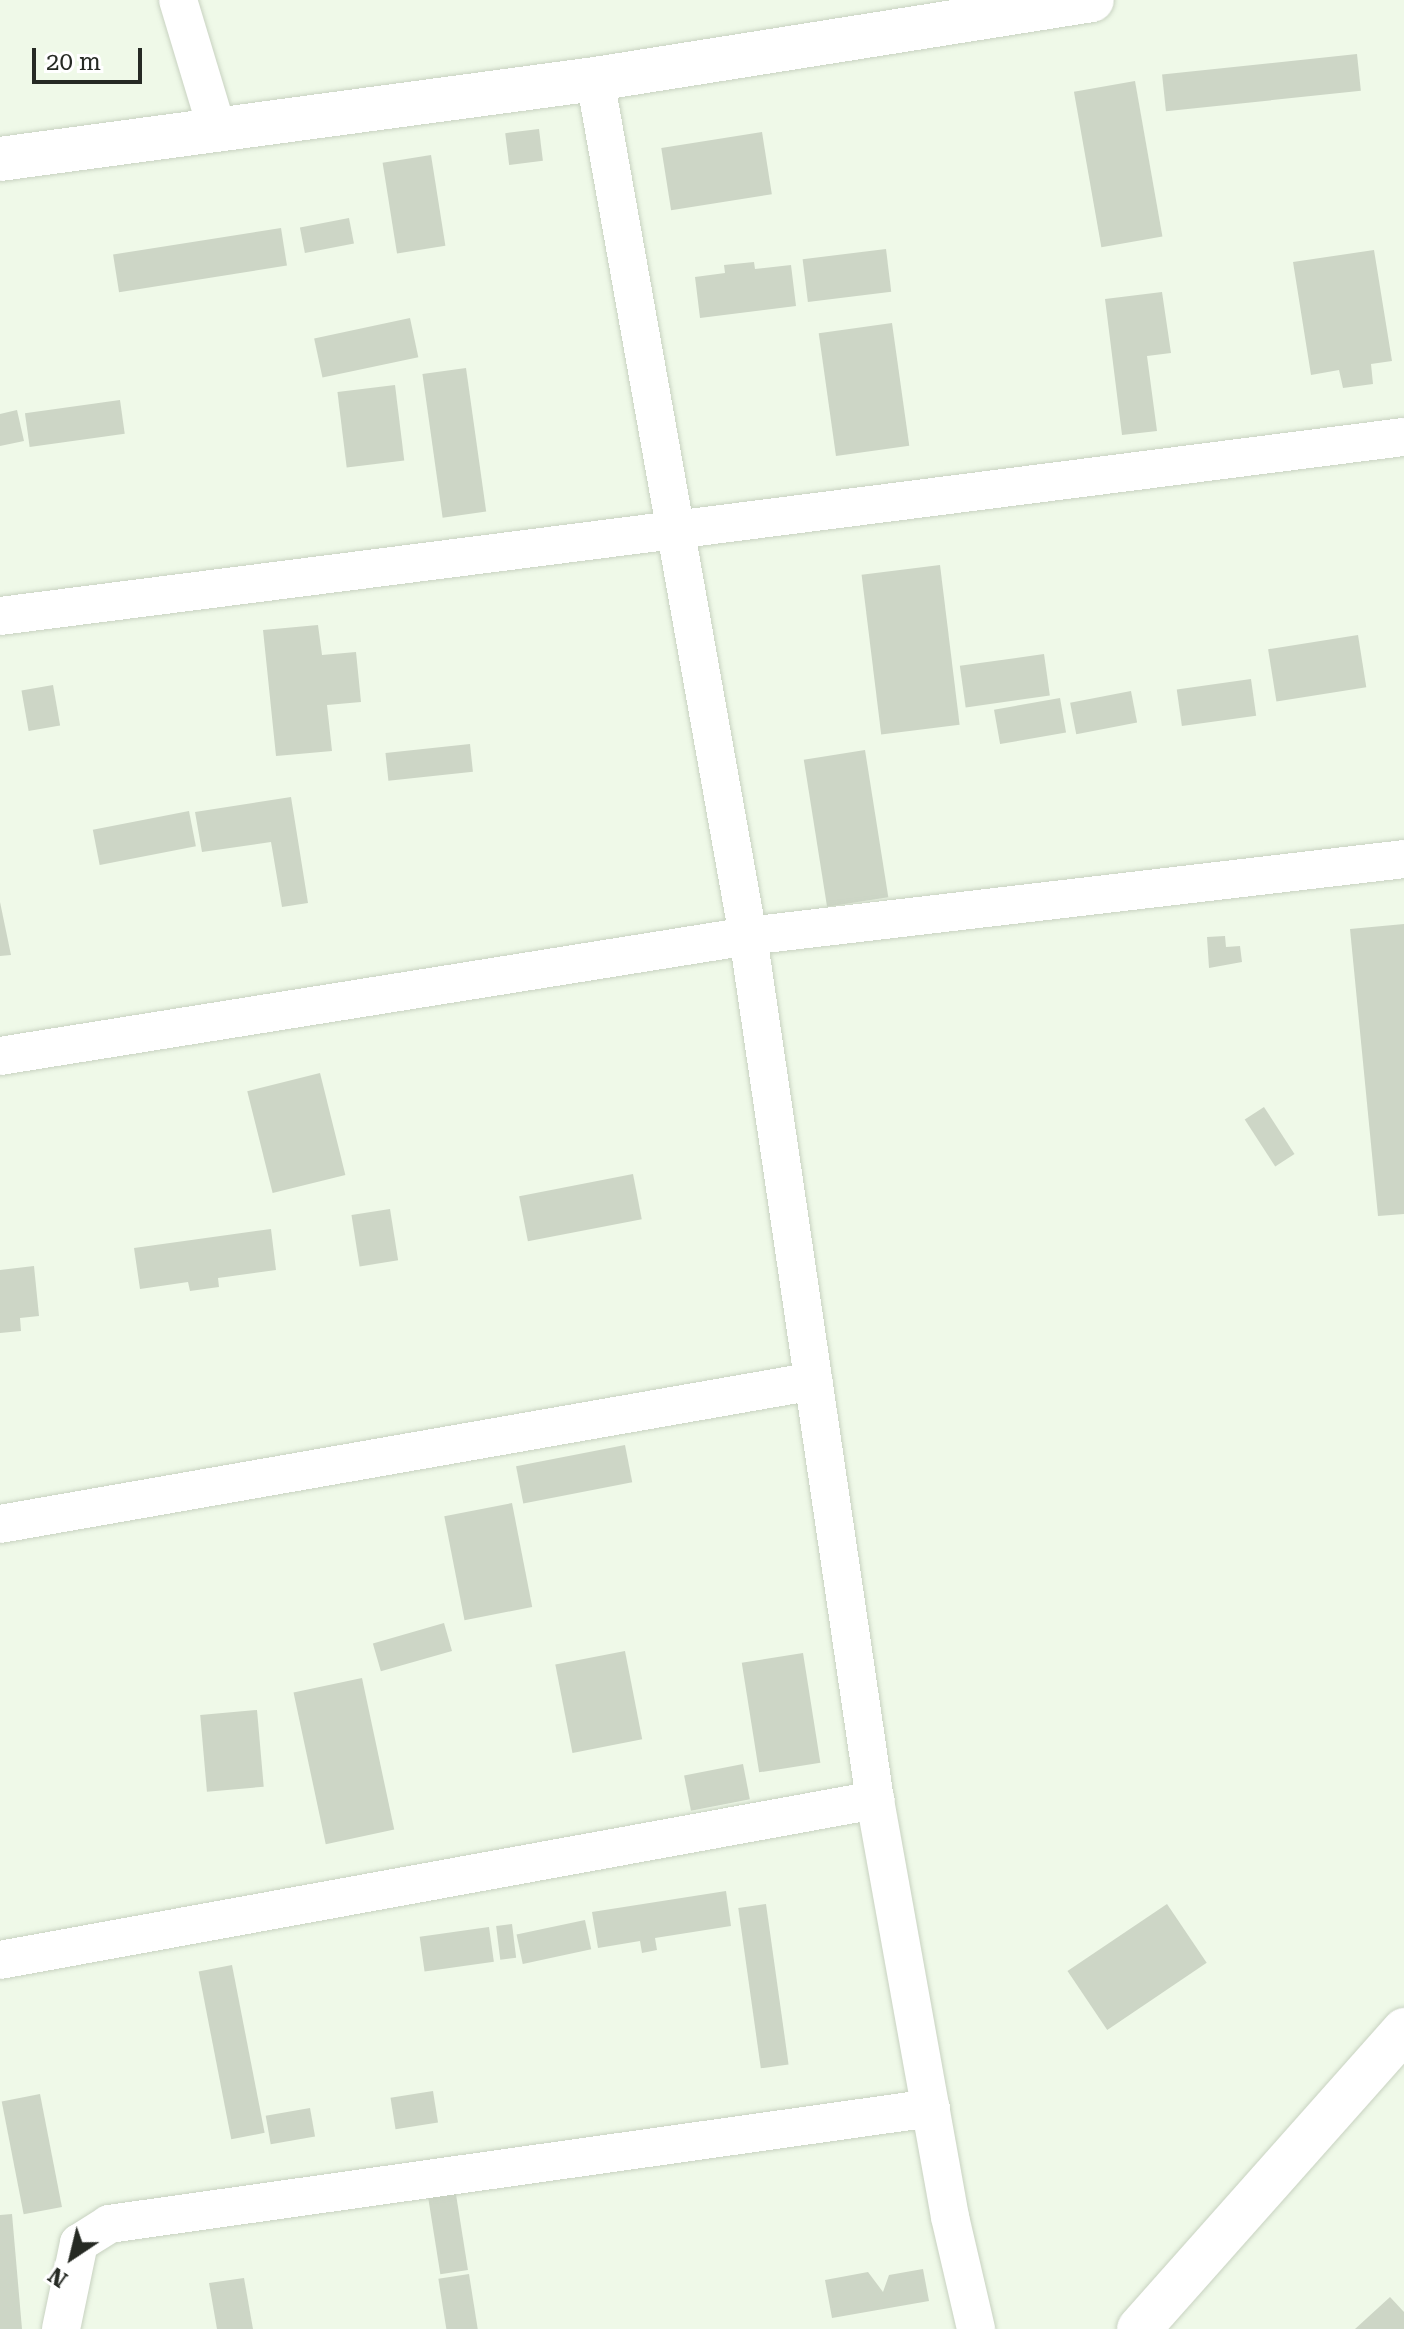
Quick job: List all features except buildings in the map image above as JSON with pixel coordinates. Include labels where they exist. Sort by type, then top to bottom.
[{"type":"main road","points":[[0,159],[216,126],[595,79],[1092,0]]},
{"type":"main road","points":[[1139,2329],[1404,2030]]},
{"type":"street","points":[[178,0],[216,126]]},
{"type":"street","points":[[595,79],[748,936],[875,1800],[931,2108],[976,2329]]},
{"type":"street","points":[[0,616],[676,534],[1404,437]]},
{"type":"street","points":[[0,1056],[748,936],[1404,859]]},
{"type":"street","points":[[0,1524],[814,1381]]},
{"type":"street","points":[[0,1960],[875,1800]]},
{"type":"street","points":[[61,2329],[79,2243],[109,2224],[931,2108]]}]
